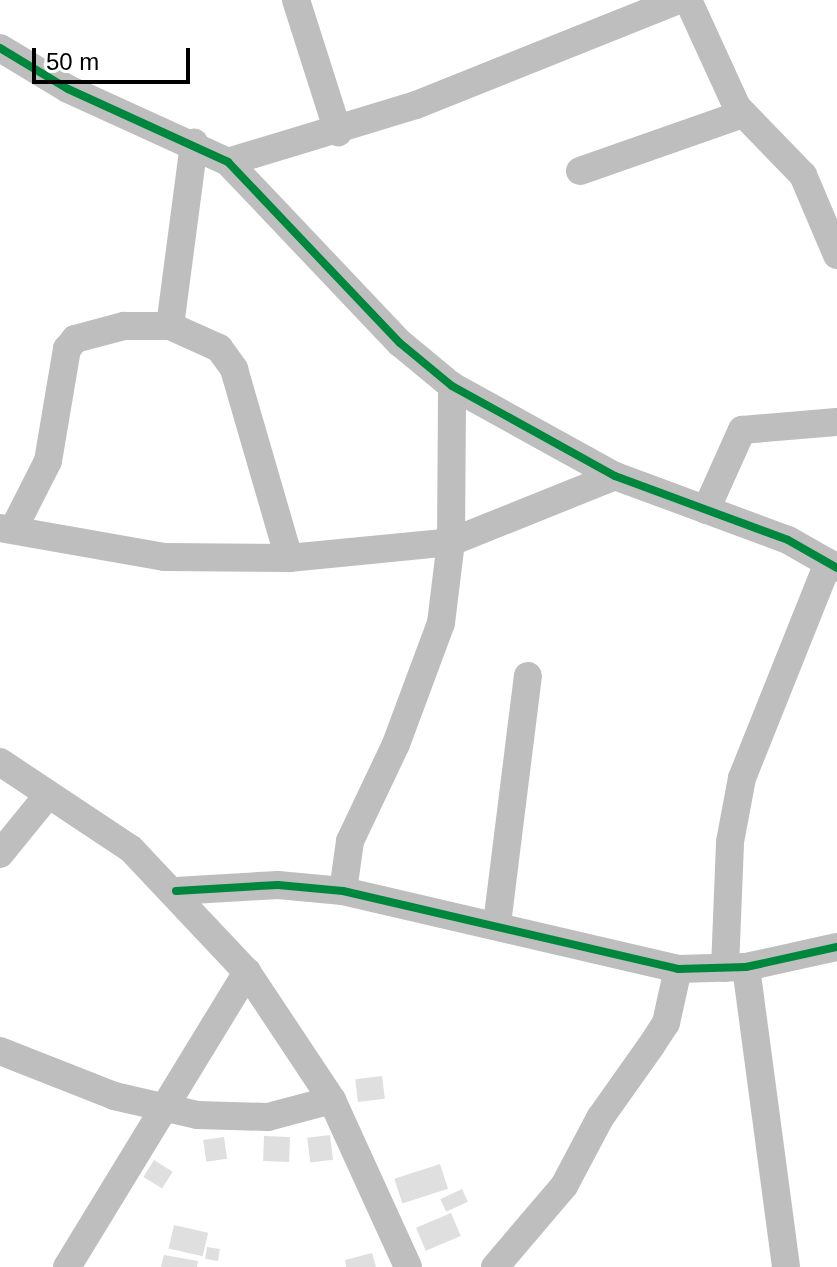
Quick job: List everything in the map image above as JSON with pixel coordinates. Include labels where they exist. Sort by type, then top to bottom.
[{"type":"street","points":[[296,0],[338,132]]},
{"type":"street","points":[[228,162],[338,132],[678,0]]},
{"type":"street","points":[[688,0],[743,114],[803,175],[837,255]]},
{"type":"street","points":[[0,48],[68,89],[194,143],[228,162],[400,343],[452,386],[615,476],[706,510],[832,566],[742,778],[729,855],[735,968],[786,1267]]},
{"type":"street","points":[[580,171],[743,114]]},
{"type":"street","points":[[170,326],[180,208],[194,143]]},
{"type":"street","points":[[289,558],[234,369],[219,348],[170,326],[124,326],[75,339],[67,349],[48,461],[7,528],[164,557],[289,558],[451,542],[615,476]]},
{"type":"street","points":[[343,891],[350,841],[396,744],[441,623],[451,542],[452,386]]},
{"type":"street","points":[[706,510],[742,430],[837,422]]},
{"type":"street","points":[[497,924],[528,676]]},
{"type":"street","points":[[0,762],[131,849],[176,891],[247,972],[332,1100],[408,1267]]},
{"type":"street","points":[[0,854],[48,795]]},
{"type":"street","points":[[176,891],[278,885],[343,891],[497,924],[602,955],[678,969],[735,968],[837,947]]},
{"type":"street","points":[[495,1267],[564,1186],[600,1118],[666,1023],[678,969]]},
{"type":"street","points":[[67,1267],[247,972]]},
{"type":"street","points":[[0,1051],[162,1108],[268,1117],[332,1100]]},
{"type":"building","points":[[382,1076],[385,1099],[358,1102],[355,1079]]},
{"type":"building","points":[[330,1135],[333,1160],[310,1163],[307,1138]]},
{"type":"building","points":[[264,1136],[290,1137],[289,1162],[263,1161]]},
{"type":"building","points":[[224,1137],[227,1159],[206,1162],[203,1140]]},
{"type":"building","points":[[154,1160],[173,1172],[162,1189],[143,1177]]},
{"type":"building","points":[[440,1164],[448,1189],[402,1204],[394,1179]]},
{"type":"building","points":[[462,1189],[468,1202],[446,1212],[440,1199]]},
{"type":"building","points":[[451,1213],[461,1236],[426,1251],[416,1228]]},
{"type":"building","points":[[174,1225],[208,1233],[203,1256],[169,1248]]},
{"type":"building","points":[[207,1247],[220,1249],[218,1261],[205,1259]]},
{"type":"building","points":[[372,1253],[376,1267],[346,1267],[345,1260]]},
{"type":"building","points":[[164,1255],[198,1261],[197,1267],[161,1267]]},
{"type":"cycle path","points":[[0,48],[68,89],[228,162],[400,343],[452,386],[615,476],[788,540],[837,568]]},
{"type":"cycle path","points":[[176,891],[278,885],[343,891],[678,969],[746,967],[837,947]]}]
